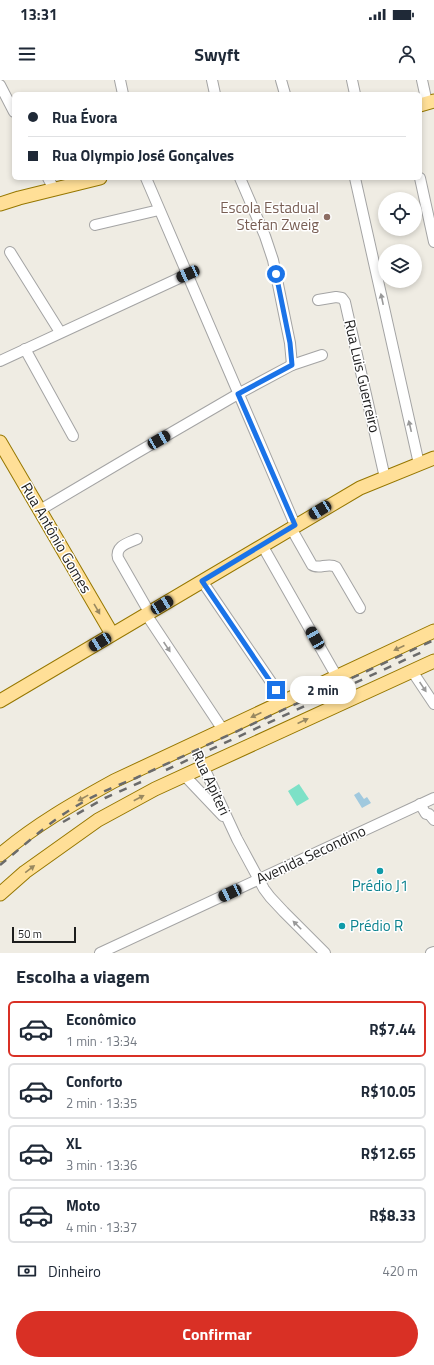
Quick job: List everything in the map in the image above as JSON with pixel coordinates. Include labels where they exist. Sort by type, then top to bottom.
[{"type":"main road","points":[[0,204],[51,183],[80,180]]},
{"type":"main road","name":"Rua Antônio Gomes","points":[[0,442],[112,634]]},
{"type":"main road","points":[[0,701],[360,488],[434,458]]},
{"type":"main road","points":[[0,855],[42,823],[70,805],[114,781],[434,631]]},
{"type":"main road","points":[[0,894],[25,872],[98,820],[156,789],[434,661]]},
{"type":"street","points":[[120,80],[123,92]]},
{"type":"street","points":[[212,80],[215,92]]},
{"type":"street","points":[[281,80],[284,92]]},
{"type":"street","points":[[352,80],[355,92]]},
{"type":"street","points":[[422,80],[427,103]]},
{"type":"street","points":[[0,85],[12,108]]},
{"type":"street","points":[[147,180],[188,274],[293,527],[312,565],[314,567],[332,564],[336,567],[360,608]]},
{"type":"street","points":[[241,180],[265,236],[273,260],[290,343],[292,365]]},
{"type":"street","points":[[355,180],[419,464]]},
{"type":"street","points":[[420,180],[434,242]]},
{"type":"street","points":[[95,225],[160,210]]},
{"type":"street","points":[[10,252],[60,332]]},
{"type":"street","points":[[0,361],[188,274]]},
{"type":"street","name":"Rua Luis Guerreiro","points":[[318,300],[336,297],[342,298],[345,302],[385,478]]},
{"type":"street","points":[[25,349],[73,436]]},
{"type":"street","points":[[40,510],[238,394],[292,365],[322,355]]},
{"type":"street","points":[[137,539],[118,549],[118,558],[147,613],[223,730]]},
{"type":"street","points":[[262,545],[336,677]]},
{"type":"street","points":[[202,581],[284,701]]},
{"type":"street","points":[[412,671],[434,704]]},
{"type":"street","name":"Rua Apiteri","points":[[193,744],[245,854],[270,897],[325,953]]},
{"type":"street","name":"Rua Apiteri","points":[[185,776],[229,822]]},
{"type":"street","name":"Avenida Secondino","points":[[100,953],[434,798]]},
{"type":"street","points":[[420,804],[426,814],[429,814],[434,820]]},
{"type":"green space","points":[[299,784],[309,799],[297,806],[288,791]]},
{"type":"water","points":[[359,792],[364,799],[367,797],[371,803],[362,808],[354,795]]},
{"type":"railway","points":[[0,865],[58,818],[92,797],[434,640]]},
{"type":"railway","points":[[166,770],[422,652]]},
{"type":"railway","points":[[63,822],[105,798],[141,782]]},
{"type":"place","name":"Escola Estadual Stefan Zweig","points":[[327,217]]},
{"type":"place","name":"Prédio J1","points":[[380,871]]},
{"type":"place","name":"Prédio R","points":[[342,926]]},
{"type":"route","points":[[276,274],[293,357],[292,365],[238,394],[295,525],[202,581],[276,690]]}]
